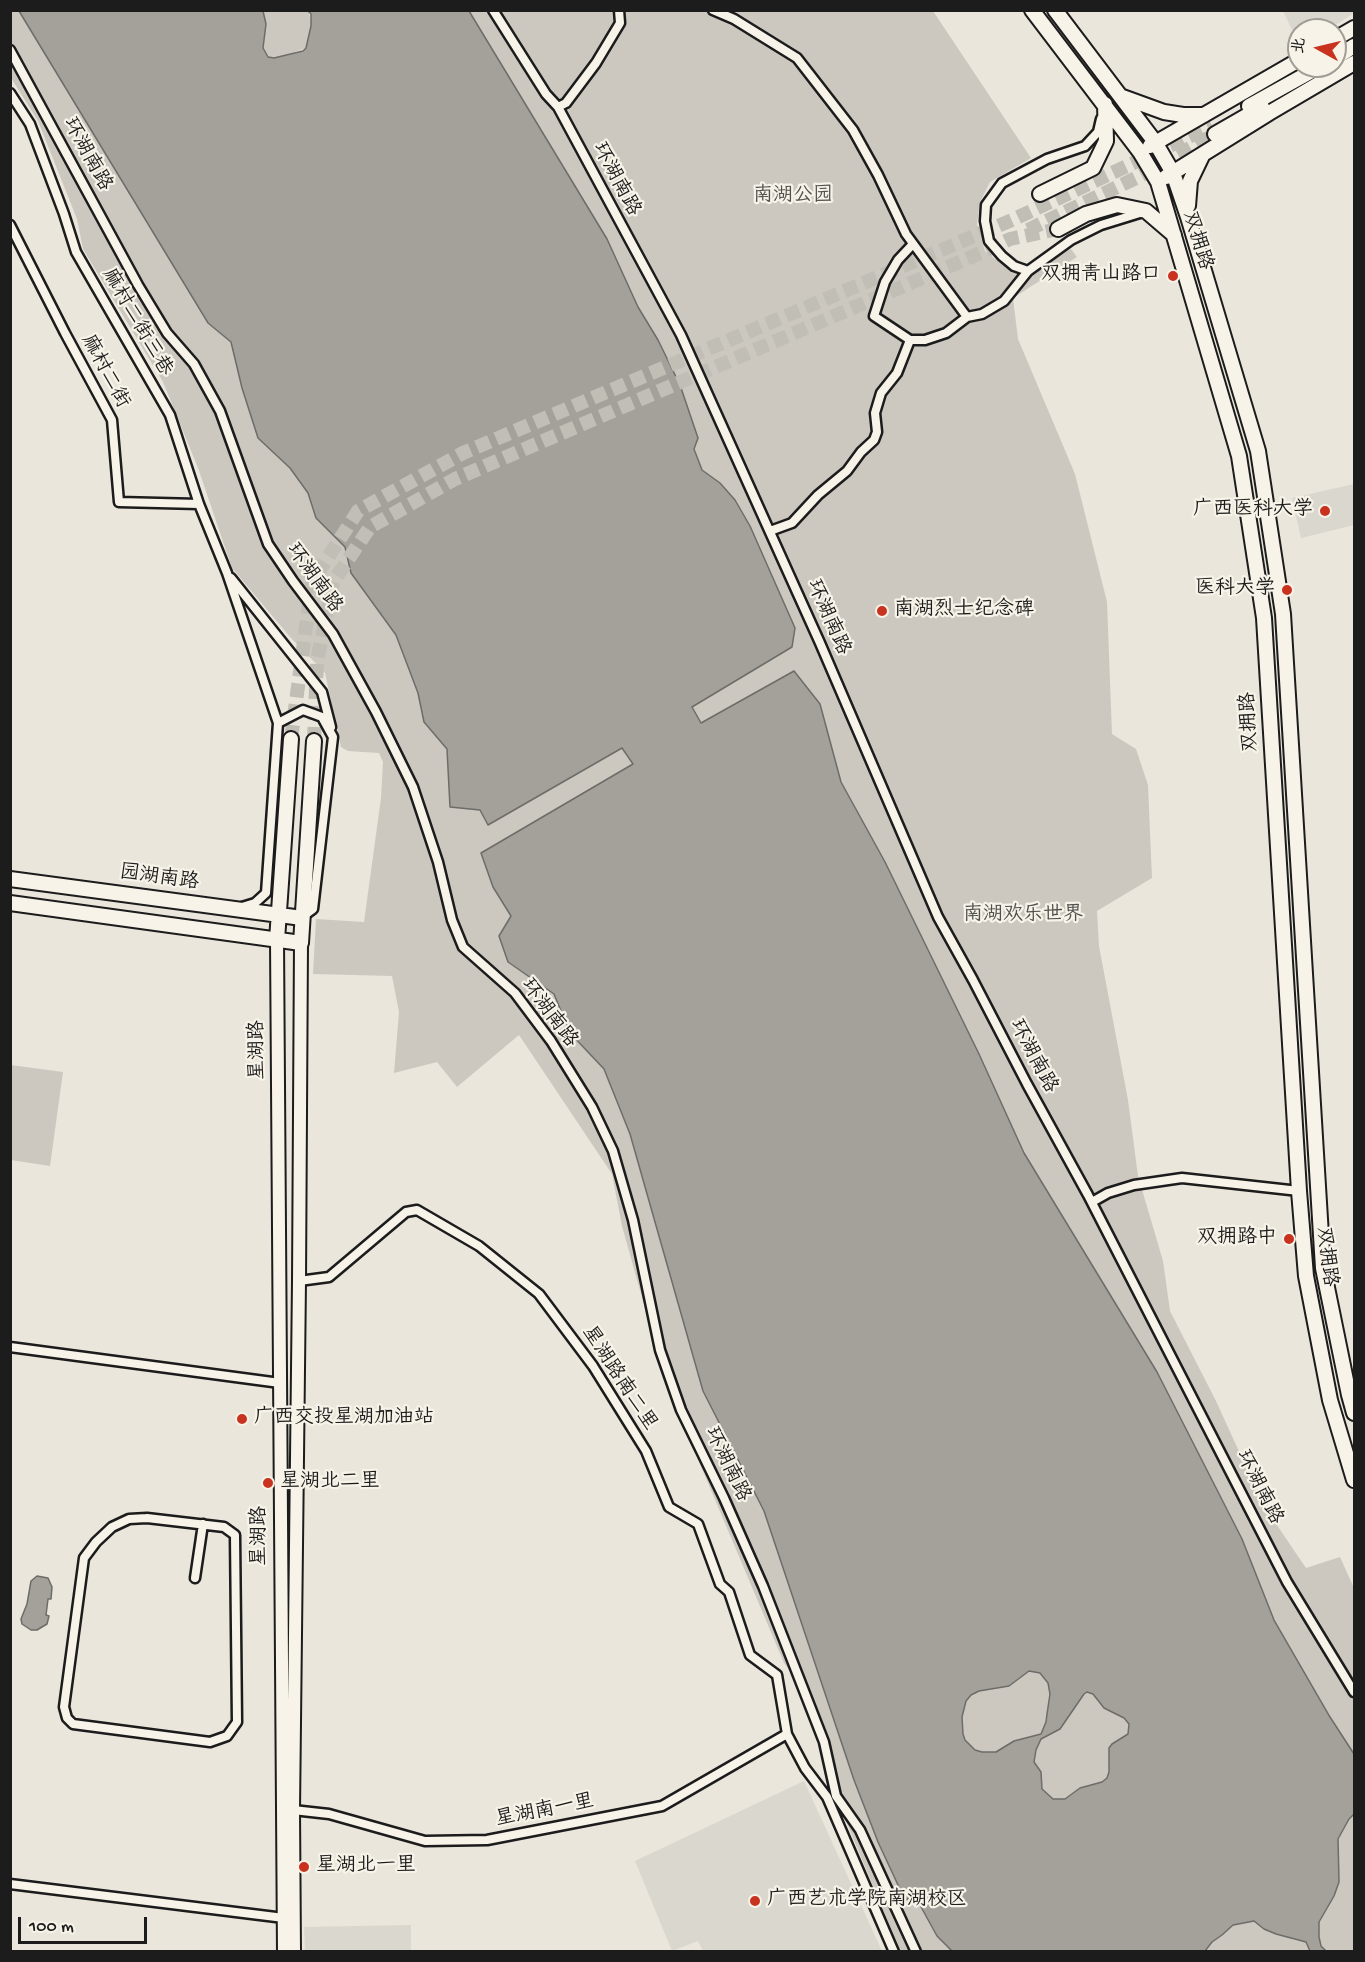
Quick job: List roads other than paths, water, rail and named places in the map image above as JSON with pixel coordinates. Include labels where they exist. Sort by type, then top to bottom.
[{"type":"main road","name":"双拥路","points":[[1032,10],[1105,104],[1140,152],[1158,182],[1239,456],[1264,618],[1306,1276],[1330,1400],[1354,1480]]},
{"type":"main road","name":"双拥路","points":[[1060,12],[1155,142],[1173,173],[1258,451],[1283,614],[1323,1268],[1354,1413]]},
{"type":"main road","points":[[1158,182],[1354,63]]},
{"type":"main road","points":[[1211,125],[1287,69]]},
{"type":"main road","points":[[1120,96],[1164,112],[1183,115],[1211,125],[1301,78]]},
{"type":"main road","points":[[1140,152],[1155,142],[1211,125],[1310,78]]},
{"type":"main road","points":[[1040,194],[1093,168],[1106,141],[1105,104]]},
{"type":"main road","points":[[1188,217],[1190,181],[1203,156]]},
{"type":"main road","points":[[1058,229],[1086,214],[1117,205],[1146,211],[1175,237]]},
{"type":"main road","points":[[277,940],[291,739]]},
{"type":"main road","points":[[10,903],[301,943],[314,741]]},
{"type":"main road","name":"园湖南路","points":[[10,879],[302,918]]},
{"type":"main road","name":"星湖路","points":[[277,940],[284,1952]]},
{"type":"main road","name":"星湖路","points":[[294,1952],[293,1810],[301,943]]},
{"type":"street","name":"环湖南路","points":[[493,10],[546,94],[558,107],[681,335],[820,643],[938,917],[1092,1202],[1287,1582],[1354,1692]]},
{"type":"street","points":[[558,107],[566,103],[596,63],[620,23],[620,10]]},
{"type":"street","points":[[713,10],[734,19],[795,56],[853,130],[878,175],[906,234],[967,317]]},
{"type":"street","name":"环湖南路","points":[[10,50],[138,285],[167,333],[194,364],[220,411],[268,544],[333,634],[382,723],[413,787],[438,862],[452,920],[463,947],[515,993],[551,1041],[601,1125],[613,1151],[633,1220],[660,1350],[681,1410],[724,1498],[763,1586],[824,1742],[836,1796],[860,1830],[916,1952]]},
{"type":"street","name":"麻村二街三巷","points":[[10,93],[30,124],[76,252],[170,415],[199,504],[227,573]]},
{"type":"street","points":[[1028,271],[1014,266],[989,241],[986,205],[1002,183],[1047,159],[1084,146],[1098,132],[1105,104]]},
{"type":"street","points":[[913,244],[898,260],[885,282],[874,315],[910,340],[926,340],[946,333],[967,317],[982,314],[1004,301],[1028,271],[1071,240],[1101,225],[1146,211]]},
{"type":"street","name":"麻村二街","points":[[10,225],[112,420],[119,502],[199,504]]},
{"type":"street","points":[[770,531],[792,524],[818,495],[847,471],[861,452],[874,440],[877,432],[875,413],[881,393],[897,373],[910,340]]},
{"type":"street","points":[[227,573],[278,723],[266,893],[255,903],[236,909]]},
{"type":"street","points":[[227,573],[322,692],[333,737],[313,909],[302,918]]},
{"type":"street","points":[[278,723],[303,710],[322,717],[333,737]]},
{"type":"street","points":[[1092,1202],[1108,1193],[1134,1185],[1182,1178],[1299,1191]]},
{"type":"street","name":"星湖路南二里","points":[[299,1281],[329,1276],[405,1212],[417,1210],[479,1246],[539,1294],[593,1366],[646,1451],[669,1507],[698,1524],[720,1584],[729,1592],[750,1655],[777,1675],[787,1734],[805,1768],[827,1797],[894,1952]]},
{"type":"street","points":[[10,1347],[280,1383]]},
{"type":"street","points":[[147,1518],[203,1524],[224,1527],[235,1535],[237,1722],[227,1736],[210,1742],[73,1724],[67,1718],[64,1707],[84,1558],[96,1542],[112,1527],[129,1519],[147,1518]]},
{"type":"street","points":[[195,1578],[203,1524]]},
{"type":"street","name":"星湖南一里","points":[[293,1810],[330,1814],[425,1841],[487,1840],[662,1806],[787,1734]]},
{"type":"street","points":[[10,1884],[284,1918]]},
{"type":"tunnel","points":[[291,739],[312,582],[358,511],[463,453],[1012,220],[1212,126]]},
{"type":"tunnel","points":[[1028,230],[1136,178],[1215,134]]},
{"type":"tunnel","points":[[314,741],[317,661],[333,582],[370,527],[455,479],[1010,239],[1058,229]]},
{"type":"place","name":"双拥青山路口","points":[[1173,276]]},
{"type":"place","name":"广西医科大学","points":[[1325,511]]},
{"type":"place","name":"医科大学","points":[[1287,590]]},
{"type":"place","name":"南湖烈士纪念碑","points":[[882,611]]},
{"type":"place","name":"双拥路中","points":[[1289,1239]]},
{"type":"place","name":"广西交投星湖加油站","points":[[242,1419]]},
{"type":"place","name":"星湖北二里","points":[[268,1483]]},
{"type":"place","name":"星湖北一里","points":[[304,1867]]},
{"type":"place","name":"广西艺术学院南湖校区","points":[[755,1901]]},
{"type":"park label","name":"南湖公园","points":[[793,197]]},
{"type":"park label","name":"南湖欢乐世界","points":[[1023,916]]}]
